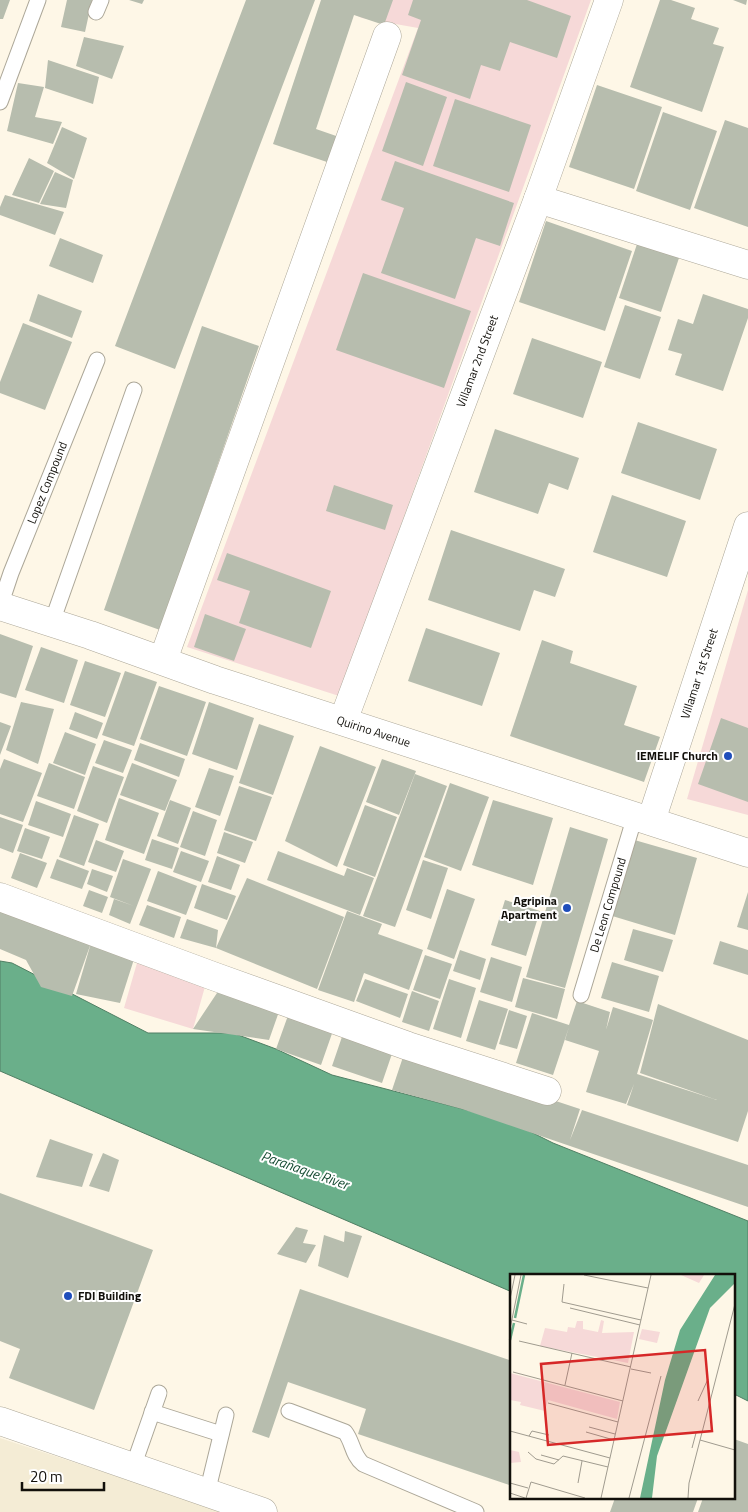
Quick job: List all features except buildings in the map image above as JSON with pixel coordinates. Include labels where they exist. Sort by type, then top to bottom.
[{"type":"street","name":"Villamar 2nd Street","points":[[343,721],[538,198],[609,0]]},
{"type":"street","points":[[163,660],[387,36]]},
{"type":"street","points":[[538,198],[748,265]]},
{"type":"street","name":"Villamar 1st Street","points":[[643,819],[748,526]]},
{"type":"street","name":"Quirino Avenue","points":[[0,606],[163,660],[216,680],[748,853]]},
{"type":"street","points":[[0,897],[408,1046],[547,1091]]},
{"type":"street","points":[[0,1421],[262,1512]]},
{"type":"lane","points":[[0,102],[38,0]]},
{"type":"lane","name":"Lopez Compound","points":[[0,606],[11,573],[97,360]]},
{"type":"lane","points":[[52,622],[134,390]]},
{"type":"lane","name":"De Leon Compound","points":[[581,995],[643,819]]},
{"type":"lane","points":[[133,1467],[159,1393]]},
{"type":"lane","points":[[289,1411],[345,1432],[355,1456],[363,1464],[476,1512]]},
{"type":"lane","points":[[152,1412],[221,1434]]},
{"type":"lane","points":[[207,1493],[226,1415]]},
{"type":"shaded area","points":[[324,0],[591,0],[339,696],[187,647],[418,28],[362,18]]},
{"type":"shaded area","points":[[748,590],[748,815],[687,799]]},
{"type":"shaded area","points":[[139,956],[208,976],[193,1029],[124,1008]]},
{"type":"shaded area","points":[[0,1438],[225,1512],[0,1512]]},
{"type":"water","name":"Parañaque River","points":[[0,961],[12,963],[148,1033],[233,1033],[276,1049],[332,1075],[509,1121],[553,1143],[748,1221],[748,1401],[736,1395],[736,1274],[510,1274],[510,1291],[0,1071]]},
{"type":"place","name":"IEMELIF Church","points":[[728,756]]},
{"type":"place","name":"Agripina Apartment","points":[[567,908]]},
{"type":"place","name":"FDI Building","points":[[68,1296]]}]
